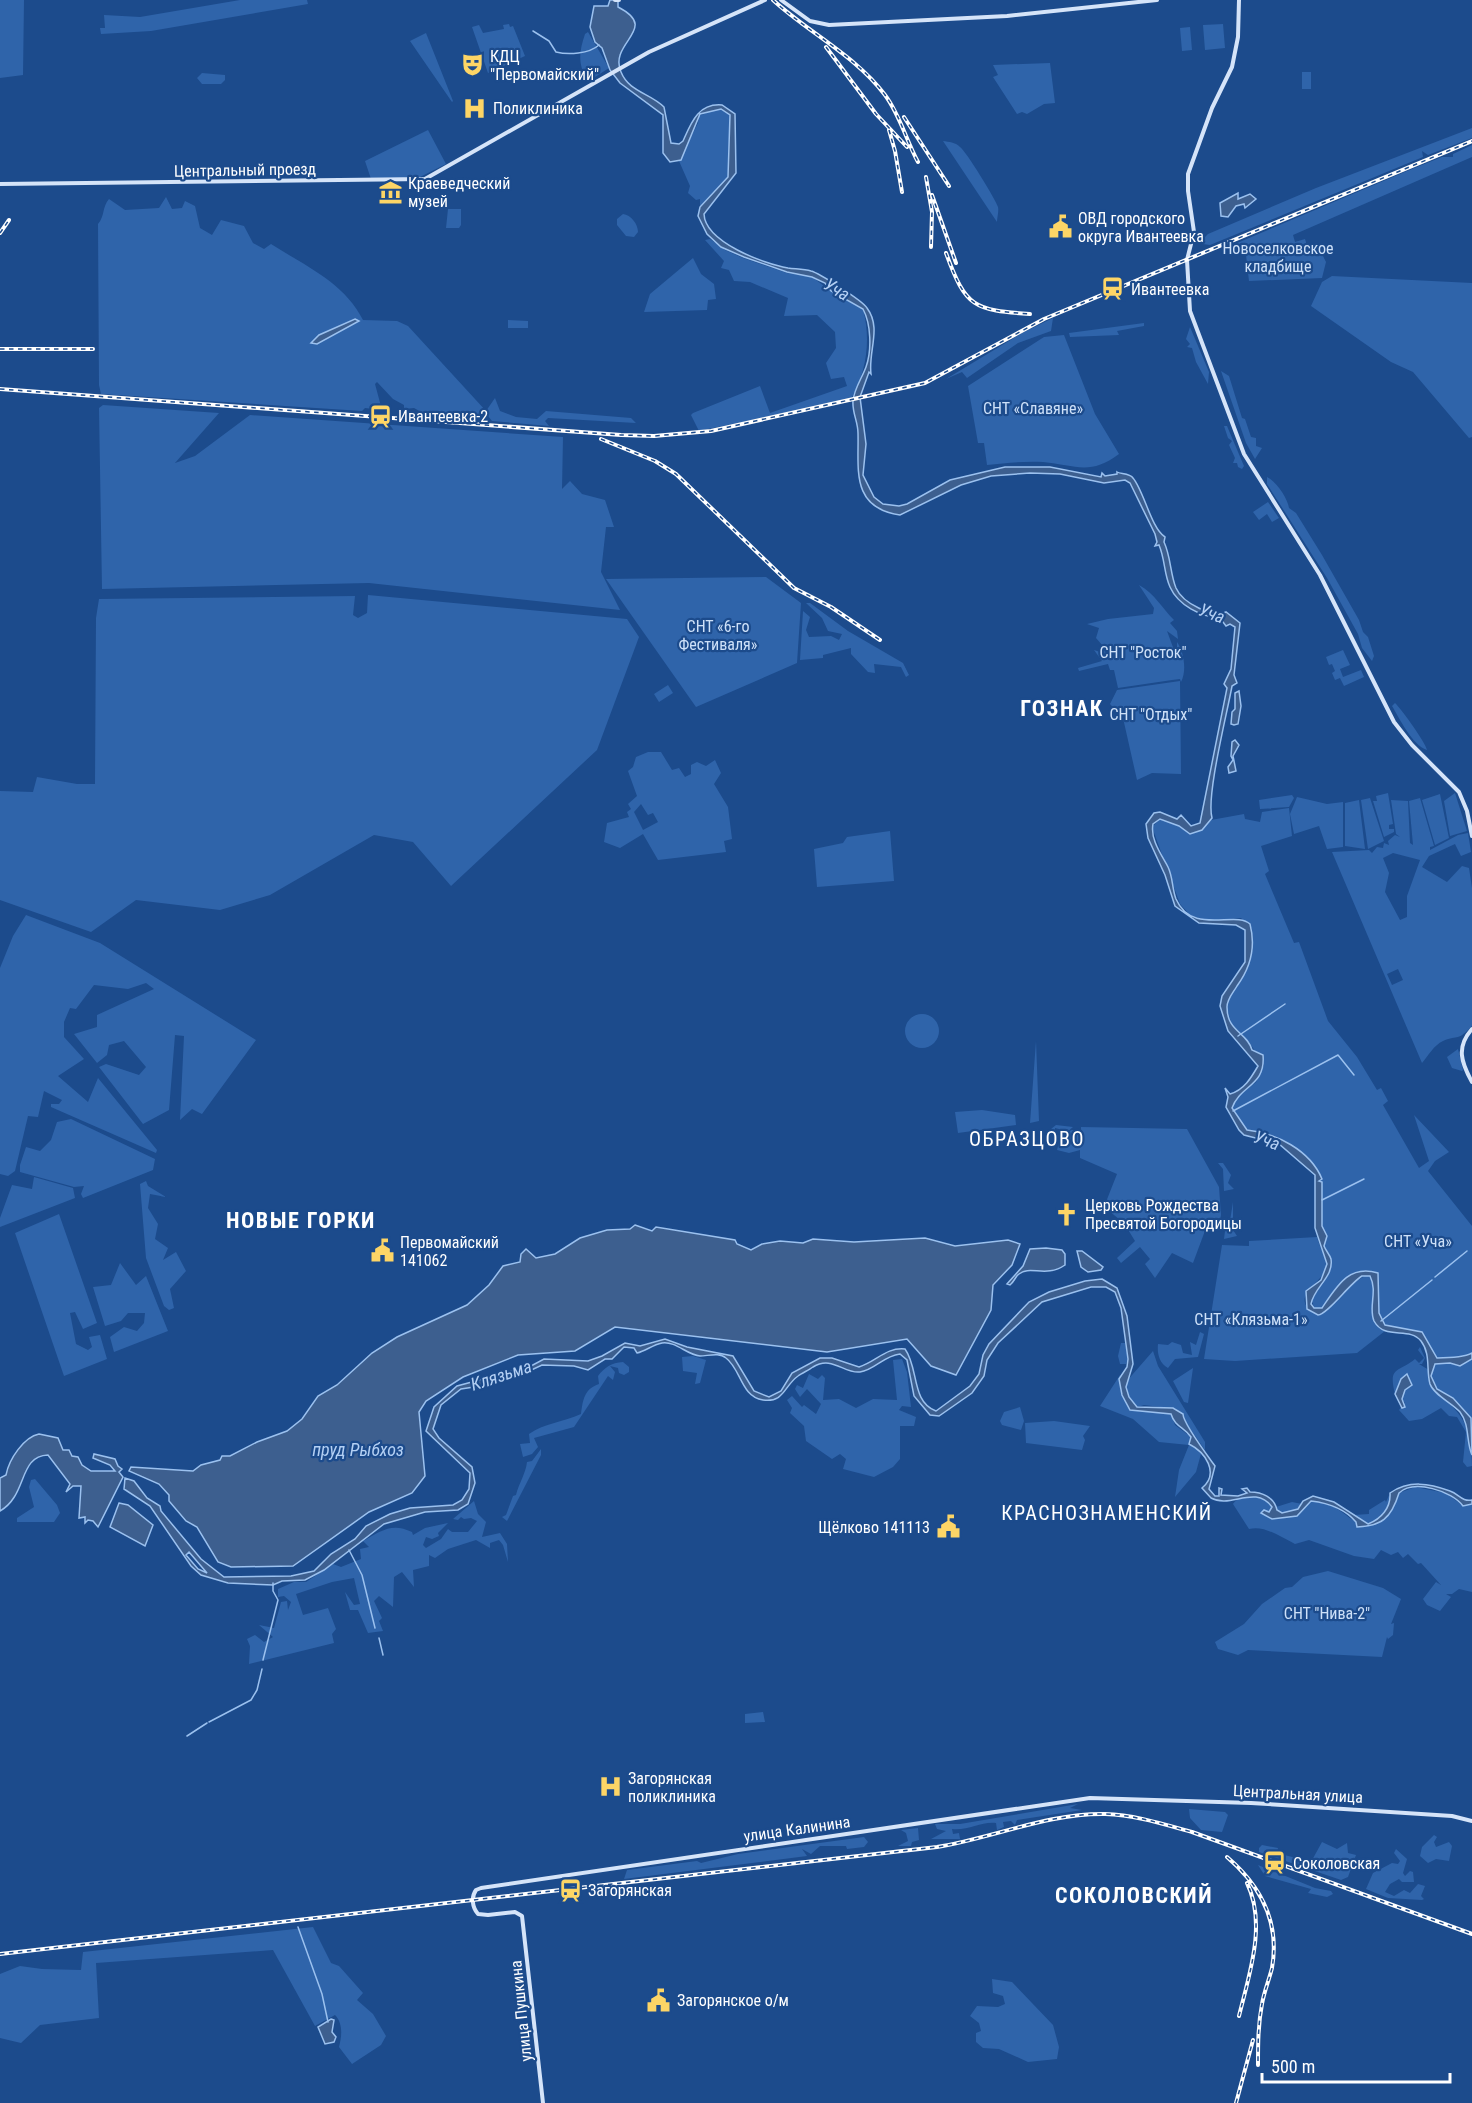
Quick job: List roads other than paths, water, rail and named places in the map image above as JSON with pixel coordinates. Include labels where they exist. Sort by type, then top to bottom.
[{"type":"main road","name":"Центральный проезд","points":[[0,184],[419,180],[431,176],[682,35],[765,0]]},
{"type":"main road","points":[[781,0],[806,19],[826,25],[1007,16],[1157,0]]},
{"type":"main road","points":[[1239,1],[1238,37],[1232,67],[1212,108],[1188,174],[1194,232],[1188,254],[1188,297],[1196,329],[1244,454],[1320,575],[1394,722],[1412,745],[1461,794],[1472,836]]},
{"type":"main road","points":[[1472,1029],[1462,1041],[1462,1058],[1472,1082]]},
{"type":"main road","name":"Центральная улица","points":[[1122,1798],[1432,1814],[1472,1821]]},
{"type":"main road","name":"улица Калинина","points":[[522,1917],[517,1912],[488,1916],[478,1914],[473,1904],[476,1890],[1079,1799],[1122,1798]]},
{"type":"main road","name":"улица Пушкина","points":[[522,1917],[543,2103]]},
{"type":"water","name":"Уча","points":[[610,0],[618,0],[618,7],[630,15],[635,22],[634,29],[621,52],[619,61],[621,72],[629,84],[664,107],[671,143],[679,144],[683,141],[696,116],[707,107],[722,105],[735,114],[736,173],[704,214],[714,234],[751,257],[778,266],[816,273],[867,308],[874,324],[871,374],[869,372],[860,397],[866,444],[863,475],[874,497],[883,504],[899,506],[907,504],[950,480],[1005,467],[1050,467],[1101,477],[1102,473],[1105,476],[1117,474],[1117,472],[1127,474],[1132,476],[1137,484],[1156,526],[1165,537],[1164,542],[1174,582],[1180,594],[1199,608],[1214,613],[1226,612],[1240,623],[1234,675],[1237,683],[1232,686],[1218,754],[1212,792],[1212,818],[1202,830],[1190,834],[1179,826],[1160,819],[1153,824],[1155,841],[1170,871],[1176,899],[1183,910],[1192,917],[1214,920],[1235,919],[1250,924],[1252,949],[1249,964],[1229,999],[1227,1007],[1230,1022],[1246,1039],[1252,1050],[1263,1055],[1263,1065],[1257,1079],[1241,1094],[1232,1108],[1247,1130],[1280,1139],[1301,1152],[1317,1169],[1322,1179],[1319,1181],[1322,1182],[1322,1226],[1327,1236],[1324,1246],[1330,1257],[1331,1265],[1327,1277],[1316,1292],[1311,1304],[1314,1308],[1322,1308],[1339,1285],[1351,1274],[1368,1271],[1378,1273],[1379,1313],[1385,1325],[1422,1332],[1437,1358],[1460,1357],[1472,1353],[1472,1359],[1460,1366],[1450,1363],[1435,1364],[1431,1376],[1437,1389],[1453,1398],[1471,1418],[1472,1455],[1463,1417],[1457,1409],[1435,1392],[1430,1384],[1426,1351],[1421,1341],[1410,1334],[1384,1330],[1374,1321],[1372,1316],[1373,1288],[1370,1276],[1362,1276],[1322,1313],[1318,1315],[1307,1309],[1306,1291],[1321,1280],[1327,1264],[1315,1228],[1315,1175],[1279,1144],[1244,1135],[1226,1107],[1228,1097],[1225,1088],[1230,1094],[1239,1090],[1258,1066],[1228,1031],[1220,1006],[1222,996],[1245,962],[1245,930],[1236,925],[1199,923],[1175,906],[1165,875],[1148,838],[1146,824],[1154,813],[1160,812],[1177,819],[1181,815],[1191,826],[1200,823],[1227,688],[1224,684],[1231,669],[1235,627],[1230,624],[1226,626],[1220,618],[1191,609],[1174,593],[1168,582],[1159,545],[1155,546],[1157,542],[1155,534],[1130,483],[1125,480],[1104,483],[1060,474],[1030,473],[991,476],[961,485],[900,515],[884,511],[872,504],[861,484],[858,429],[853,405],[855,392],[866,367],[869,353],[869,329],[863,309],[831,291],[825,283],[744,257],[721,247],[707,234],[698,216],[700,207],[728,177],[730,115],[721,109],[700,114],[681,160],[670,162],[663,153],[663,115],[620,83],[610,70],[602,48],[595,42],[590,27],[594,6],[608,6]]},
{"type":"water","points":[[1238,193],[1238,199],[1250,194],[1256,199],[1245,208],[1244,204],[1236,206],[1228,217],[1221,216],[1220,203]]},
{"type":"water","points":[[355,319],[359,321],[317,344],[311,343],[319,335]]},
{"type":"water","points":[[1239,691],[1241,706],[1238,724],[1234,725],[1231,724],[1232,712],[1235,709],[1235,693]]},
{"type":"water","points":[[1235,740],[1239,745],[1233,756],[1236,771],[1229,773],[1228,767],[1233,760],[1232,742]]},
{"type":"water","name":"пруд Рыбхоз","points":[[635,1225],[652,1231],[656,1227],[735,1240],[737,1244],[751,1250],[762,1244],[780,1241],[803,1243],[813,1239],[854,1242],[925,1238],[955,1246],[1008,1240],[1020,1244],[1012,1265],[993,1285],[991,1310],[956,1375],[931,1366],[907,1339],[827,1352],[615,1327],[575,1351],[518,1355],[463,1377],[426,1401],[419,1412],[425,1476],[412,1493],[369,1512],[293,1566],[231,1567],[218,1562],[197,1527],[186,1521],[169,1501],[169,1495],[159,1484],[129,1471],[131,1467],[193,1471],[201,1465],[220,1460],[222,1456],[230,1456],[257,1442],[287,1431],[302,1419],[318,1396],[337,1385],[372,1353],[397,1337],[467,1305],[489,1285],[503,1266],[520,1262],[521,1254],[526,1249],[536,1258],[555,1254],[580,1238],[607,1230],[630,1229]]},
{"type":"water","points":[[1030,1249],[1062,1250],[1065,1254],[1065,1265],[1051,1271],[1023,1272],[1010,1285],[1007,1284],[1023,1266]]},
{"type":"water","points":[[1077,1251],[1082,1251],[1103,1267],[1101,1270],[1088,1272],[1081,1267]]},
{"type":"water","name":"Клязьма","points":[[1102,1279],[1117,1288],[1127,1316],[1133,1364],[1126,1387],[1129,1397],[1137,1407],[1173,1408],[1183,1414],[1191,1432],[1215,1466],[1209,1489],[1215,1496],[1219,1496],[1219,1488],[1222,1489],[1221,1495],[1238,1496],[1247,1493],[1242,1489],[1247,1488],[1250,1492],[1267,1496],[1282,1513],[1298,1509],[1303,1501],[1313,1496],[1334,1502],[1368,1524],[1384,1512],[1389,1503],[1390,1493],[1404,1486],[1419,1484],[1442,1488],[1466,1500],[1472,1500],[1472,1504],[1463,1506],[1442,1492],[1414,1487],[1399,1493],[1389,1515],[1379,1523],[1357,1527],[1356,1522],[1336,1507],[1317,1502],[1311,1501],[1297,1516],[1272,1519],[1261,1513],[1264,1510],[1269,1512],[1272,1507],[1258,1497],[1227,1501],[1211,1498],[1202,1488],[1210,1476],[1208,1463],[1200,1452],[1189,1444],[1191,1437],[1175,1422],[1171,1414],[1130,1410],[1122,1395],[1119,1379],[1127,1367],[1128,1359],[1121,1308],[1115,1292],[1106,1287],[1091,1287],[1042,1302],[998,1343],[987,1360],[984,1376],[972,1393],[939,1416],[930,1415],[914,1396],[907,1360],[900,1354],[860,1372],[832,1364],[820,1364],[798,1376],[780,1396],[770,1400],[756,1398],[750,1394],[731,1363],[723,1356],[695,1355],[667,1343],[658,1344],[637,1353],[634,1348],[624,1347],[612,1359],[605,1359],[588,1370],[574,1366],[542,1365],[525,1373],[513,1373],[505,1380],[461,1389],[441,1405],[433,1429],[439,1438],[472,1467],[475,1483],[468,1504],[458,1510],[425,1512],[384,1524],[324,1570],[305,1580],[282,1581],[273,1585],[228,1583],[201,1575],[191,1566],[150,1506],[124,1489],[125,1478],[134,1481],[147,1498],[160,1506],[161,1511],[201,1559],[224,1577],[291,1576],[314,1571],[331,1554],[355,1539],[366,1526],[390,1514],[410,1508],[453,1505],[462,1500],[469,1489],[470,1473],[426,1431],[434,1407],[457,1386],[531,1366],[544,1359],[588,1361],[625,1343],[640,1346],[665,1339],[687,1347],[733,1356],[754,1391],[769,1397],[781,1391],[792,1373],[820,1358],[832,1358],[859,1367],[892,1350],[905,1349],[923,1400],[928,1407],[936,1411],[970,1386],[979,1374],[983,1355],[989,1344],[1029,1302],[1049,1292],[1085,1281]],"holes":[[[189,1552],[207,1573],[198,1569],[186,1555]]]},
{"type":"water","points":[[1407,1374],[1412,1385],[1405,1390],[1402,1399],[1405,1407],[1402,1408],[1395,1394],[1401,1379]]},
{"type":"water","points":[[39,1434],[58,1438],[63,1450],[69,1450],[72,1456],[78,1457],[82,1465],[91,1471],[115,1471],[110,1465],[93,1458],[94,1454],[115,1459],[122,1469],[119,1472],[123,1477],[98,1527],[93,1521],[88,1520],[85,1523],[85,1517],[79,1518],[81,1486],[73,1486],[66,1492],[70,1484],[48,1455],[38,1457],[32,1462],[15,1496],[0,1511],[0,1478],[6,1475],[14,1456],[23,1444]]},
{"type":"water","points":[[119,1503],[128,1505],[153,1525],[145,1546],[110,1527]]},
{"type":"water","points":[[331,2019],[334,2020],[332,2032],[336,2037],[334,2042],[325,2044],[318,2027]]},
{"type":"waterway","points":[[533,31],[549,41],[556,52],[578,53],[599,45]]},
{"type":"waterway","points":[[1238,1036],[1285,1004]]},
{"type":"waterway","points":[[1233,1111],[1338,1055],[1354,1075]]},
{"type":"waterway","points":[[1322,1200],[1364,1179]]},
{"type":"waterway","points":[[1435,1277],[1467,1251]]},
{"type":"waterway","points":[[1381,1321],[1432,1280]]},
{"type":"waterway","points":[[349,1550],[362,1575],[375,1628]]},
{"type":"waterway","points":[[263,1660],[278,1600],[273,1591],[273,1583]]},
{"type":"waterway","points":[[379,1638],[383,1655]]},
{"type":"waterway","points":[[209,1722],[251,1700],[257,1690],[262,1669]]},
{"type":"waterway","points":[[187,1736],[207,1723]]},
{"type":"waterway","points":[[298,1927],[322,1994],[328,2022]]},
{"type":"railway","points":[[773,0],[860,68],[873,81],[895,111],[918,162]]},
{"type":"railway","points":[[826,47],[876,114],[907,147]]},
{"type":"railway","points":[[904,117],[949,186]]},
{"type":"railway","points":[[889,130],[902,192]]},
{"type":"railway","points":[[0,389],[621,435],[654,436],[711,431],[925,383],[1044,319],[1472,141]]},
{"type":"railway","points":[[926,177],[932,212],[931,247]]},
{"type":"railway","points":[[932,195],[956,263]]},
{"type":"railway","points":[[0,233],[9,220]]},
{"type":"railway","points":[[946,253],[960,285],[974,303],[996,311],[1030,314]]},
{"type":"railway","points":[[0,349],[93,349]]},
{"type":"railway","points":[[601,439],[655,461],[676,474],[794,588],[831,607],[880,640]]},
{"type":"railway","points":[[0,1954],[937,1847],[1063,1817],[1105,1814],[1138,1818],[1192,1832],[1472,1934]]},
{"type":"railway","points":[[1227,1857],[1250,1880],[1258,1893],[1265,1906],[1273,1935],[1272,1968],[1260,2019],[1258,2065]]},
{"type":"railway","points":[[1239,2016],[1251,1967],[1256,1932],[1256,1915],[1247,1883]]},
{"type":"railway","points":[[1236,2103],[1253,2040]]},
{"type":"place","name":"КДЦ \"Первомайский\"","points":[[472,65]]},
{"type":"place","name":"Поликлиника","points":[[475,108]]},
{"type":"place","name":"Краеведческий музей","points":[[390,192]]},
{"type":"place","name":"ОВД городского округа Ивантеевка","points":[[1060,227]]},
{"type":"place","name":"Ивантеевка","points":[[1113,289]]},
{"type":"place","name":"Ивантеевка-2","points":[[380,416]]},
{"type":"place","name":"Церковь Рождества Пресвятой Богородицы","points":[[1067,1214]]},
{"type":"place","name":"Первомайский 141062","points":[[382,1251]]},
{"type":"place","name":"Щёлково 141113","points":[[948,1527]]},
{"type":"place","name":"Загорянская поликлиника","points":[[610,1787]]},
{"type":"place","name":"Соколовская","points":[[1275,1863]]},
{"type":"place","name":"Загорянская","points":[[570,1890]]},
{"type":"place","name":"Загорянское о/м","points":[[659,2000]]},
{"type":"district","name":"ГОЗНАК","points":[[1062,708]]},
{"type":"district","name":"ОБРАЗЦОВО","points":[[1027,1139]]},
{"type":"district","name":"НОВЫЕ ГОРКИ","points":[[301,1220]]},
{"type":"district","name":"КРАСНОЗНАМЕНСКИЙ","points":[[1107,1513]]},
{"type":"district","name":"СОКОЛОВСКИЙ","points":[[1134,1895]]},
{"type":"park label","name":"Новоселковское кладбище","points":[[1278,257]]},
{"type":"park label","name":"СНТ «Славяне»","points":[[1033,408]]},
{"type":"park label","name":"СНТ «6-го Фестиваля»","points":[[718,635]]},
{"type":"park label","name":"СНТ \"Росток\"","points":[[1143,652]]},
{"type":"park label","name":"СНТ \"Отдых\"","points":[[1151,714]]},
{"type":"park label","name":"СНТ «Уча»","points":[[1418,1241]]},
{"type":"park label","name":"СНТ «Клязьма-1»","points":[[1251,1319]]},
{"type":"park label","name":"СНТ \"Нива-2\"","points":[[1327,1613]]}]
